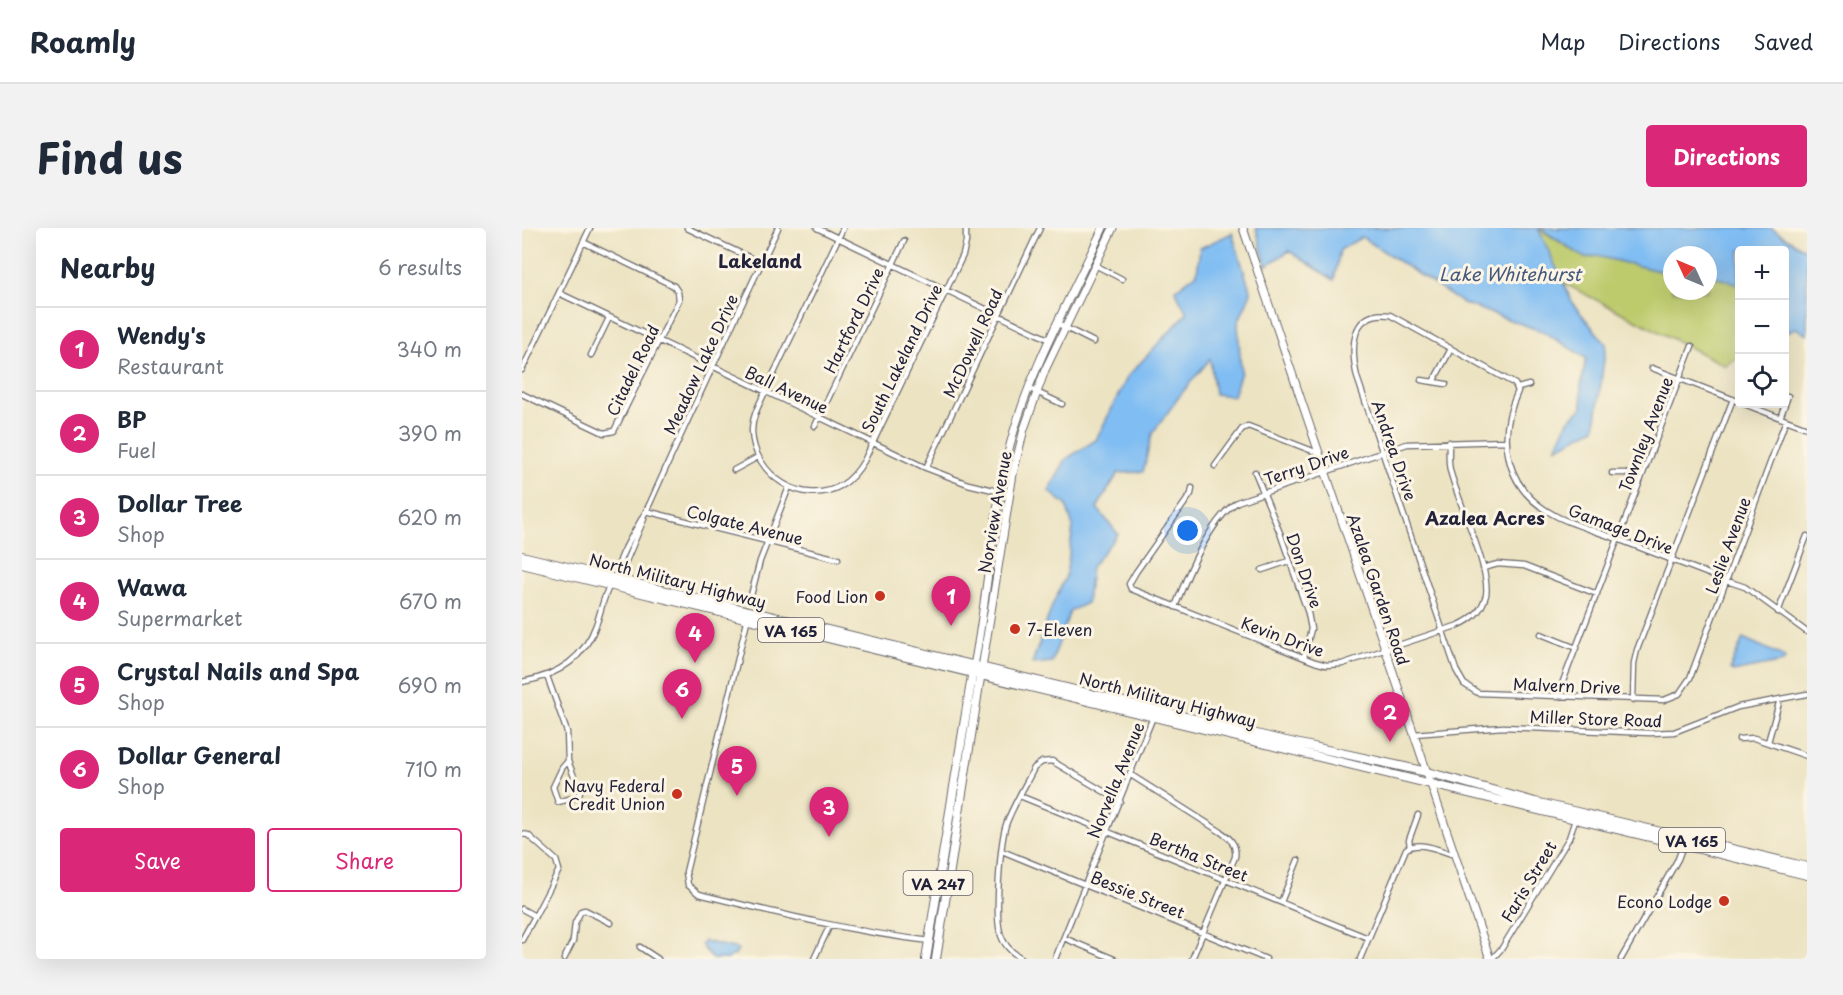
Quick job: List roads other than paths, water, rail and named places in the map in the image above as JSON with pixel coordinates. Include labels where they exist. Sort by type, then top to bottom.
[{"type":"main road","name":"Norview Avenue","points":[[926,959],[1018,449],[1036,392],[1058,343],[1061,326],[1103,228]]},
{"type":"main road","name":"Norview Avenue","points":[[936,959],[1001,492],[1010,445],[1028,388],[1050,340],[1061,326],[1113,228]]},
{"type":"main road","name":"Azalea Garden Road","points":[[1243,228],[1491,959]]},
{"type":"main road","name":"North Military Highway","points":[[522,556],[613,582],[1154,713],[1431,784],[1684,842],[1807,875]]},
{"type":"main road","name":"North Military Highway","points":[[522,564],[613,582]]},
{"type":"main road","name":"North Military Highway","points":[[1154,713],[1427,772],[1577,816]]},
{"type":"main road","name":"North Military Highway","points":[[1684,842],[1807,867]]},
{"type":"street","points":[[522,370],[590,228]]},
{"type":"street","points":[[687,228],[761,263]]},
{"type":"street","name":"Meadow Lake Drive","points":[[522,682],[547,676],[568,664],[587,645],[617,569],[778,228]]},
{"type":"street","points":[[817,228],[1058,343]]},
{"type":"street","points":[[840,493],[837,487],[812,492],[789,487],[768,472],[753,441],[753,424],[765,392],[843,228]]},
{"type":"street","name":"South Lakeland Drive","points":[[837,487],[859,470],[873,444],[963,255],[966,228]]},
{"type":"street","name":"McDowell Road","points":[[926,468],[1040,228]]},
{"type":"street","name":"Hartford Drive","points":[[815,426],[904,241]]},
{"type":"street","name":"Citadel Road","points":[[522,394],[607,433],[617,428],[679,300],[674,286],[583,242]]},
{"type":"street","points":[[1087,261],[1122,279]]},
{"type":"street","name":"Ball Avenue","points":[[559,293],[926,468],[958,480],[1010,494]]},
{"type":"street","name":"Andrea Drive","points":[[1451,349],[1396,317],[1380,315],[1366,320],[1355,334],[1352,353],[1357,376],[1452,658]]},
{"type":"street","points":[[591,355],[609,318]]},
{"type":"street","points":[[1061,326],[1094,342]]},
{"type":"street","name":"Townley Avenue","points":[[1557,697],[1692,346]]},
{"type":"street","points":[[1434,382],[1451,349],[1515,384],[1518,388],[1529,385]]},
{"type":"street","points":[[1633,700],[1636,655],[1733,399],[1652,368]]},
{"type":"street","points":[[1421,380],[1446,384]]},
{"type":"street","points":[[1028,388],[1062,404]]},
{"type":"street","name":"Gamage Drive","points":[[1518,388],[1509,413],[1506,441],[1514,474],[1522,487],[1537,503],[1556,516],[1755,592],[1778,612],[1807,632]]},
{"type":"street","points":[[1755,408],[1807,428]]},
{"type":"street","points":[[1780,418],[1784,408]]},
{"type":"street","name":"Leslie Avenue","points":[[1690,678],[1786,420]]},
{"type":"street","points":[[1215,466],[1242,429],[1248,426],[1318,453]]},
{"type":"street","name":"Terry Drive","points":[[1175,607],[1192,565],[1227,510],[1237,502],[1407,444],[1506,441]]},
{"type":"street","points":[[1449,442],[1450,469],[1483,568],[1507,563],[1524,566],[1597,594]]},
{"type":"street","points":[[734,470],[759,457]]},
{"type":"street","name":"Don Drive","points":[[1255,472],[1264,491],[1311,627],[1304,657]]},
{"type":"street","points":[[1612,473],[1625,473],[1641,479]]},
{"type":"street","points":[[750,599],[767,541],[789,487]]},
{"type":"street","name":"Kevin Drive","points":[[1192,489],[1191,494],[1136,572],[1129,584],[1131,589],[1326,664],[1334,665],[1385,650],[1466,622],[1484,602],[1487,588],[1483,568]]},
{"type":"street","name":"Colgate Avenue","points":[[646,511],[838,559]]},
{"type":"street","points":[[1778,612],[1807,536]]},
{"type":"street","points":[[1262,570],[1289,561]]},
{"type":"street","points":[[749,615],[690,857],[686,881],[690,888],[699,894],[830,925],[939,942]]},
{"type":"street","points":[[1541,634],[1576,648]]},
{"type":"street","name":"Malvern Drive","points":[[1452,658],[1460,679],[1468,688],[1478,693],[1664,700],[1683,691],[1690,678]]},
{"type":"street","points":[[547,676],[567,732],[568,761],[580,792],[577,797],[558,802],[553,787],[568,761]]},
{"type":"street","name":"Miller Store Road","points":[[1414,734],[1503,728],[1674,732],[1724,711],[1807,694]]},
{"type":"street","points":[[1767,742],[1780,699]]},
{"type":"street","name":"Norvella Avenue","points":[[1055,959],[1131,775],[1154,713]]},
{"type":"street","points":[[1739,739],[1754,738],[1807,756]]},
{"type":"street","points":[[1023,959],[1007,947],[998,926],[1002,852],[1008,820],[1034,768],[1050,760],[1120,801]]},
{"type":"street","points":[[1131,775],[1226,835],[1235,848],[1235,857],[1192,959]]},
{"type":"street","name":"Bertha Street","points":[[1020,795],[1368,938]]},
{"type":"street","points":[[1410,846],[1409,840],[1418,815]]},
{"type":"street","name":"Faris Street","points":[[1491,959],[1502,948],[1569,837],[1577,816]]},
{"type":"street","points":[[522,834],[528,835],[556,860],[559,866],[558,873],[522,940]]},
{"type":"street","points":[[1621,959],[1678,859],[1684,842]]},
{"type":"street","points":[[1359,959],[1404,851],[1410,846],[1421,845],[1455,855]]},
{"type":"street","name":"Bessie Street","points":[[1002,852],[1266,959]]},
{"type":"street","points":[[1281,902],[1298,860]]},
{"type":"street","points":[[522,909],[535,916]]},
{"type":"street","points":[[564,959],[573,941],[575,922],[581,911],[585,910],[611,923]]},
{"type":"street","points":[[814,959],[830,925]]},
{"type":"street","points":[[1064,938],[1114,959]]},
{"type":"street","points":[[640,947],[658,959]]},
{"type":"water","name":"Lake Whitehurst","points":[[1256,228],[1538,228],[1573,304],[1606,344],[1595,428],[1556,448],[1568,421],[1582,408],[1581,386],[1586,358],[1544,332],[1462,303],[1362,237],[1340,250],[1334,280],[1289,251],[1266,266]]},
{"type":"water","name":"Lake Whitehurst","points":[[1540,228],[1771,228],[1807,251],[1807,335],[1796,328],[1789,331],[1789,246],[1735,246],[1735,283],[1717,278],[1717,246],[1663,246],[1663,272],[1597,256],[1585,258]]},
{"type":"water","points":[[1232,233],[1251,293],[1238,323],[1241,372],[1233,396],[1215,394],[1210,359],[1152,434],[1143,472],[1118,473],[1097,508],[1118,534],[1091,567],[1087,603],[1070,611],[1052,662],[1032,664],[1052,606],[1066,576],[1073,527],[1066,505],[1049,491],[1066,459],[1096,440],[1128,376],[1187,313],[1175,290],[1197,273],[1200,248]]},
{"type":"water","points":[[1743,638],[1785,659],[1783,662],[1733,672],[1730,669]]},
{"type":"water","points":[[704,941],[738,949],[735,956],[728,959],[712,959],[701,945]]},
{"type":"place","name":"Food Lion","points":[[880,596]]},
{"type":"place","name":"Wendy's","points":[[951,626]]},
{"type":"place","name":"7-Eleven","points":[[1015,629]]},
{"type":"place","name":"Wawa","points":[[695,663]]},
{"type":"place","name":"Dollar General","points":[[682,719]]},
{"type":"place","name":"BP","points":[[1390,742]]},
{"type":"place","name":"Navy Federal Credit Union","points":[[677,794]]},
{"type":"place","name":"Crystal Nails and Spa","points":[[737,796]]},
{"type":"place","name":"Dollar Tree","points":[[829,837]]},
{"type":"place","name":"Econo Lodge","points":[[1724,901]]},
{"type":"district","name":"Lakeland","points":[[760,260]]},
{"type":"district","name":"Azalea Acres","points":[[1485,517]]}]
